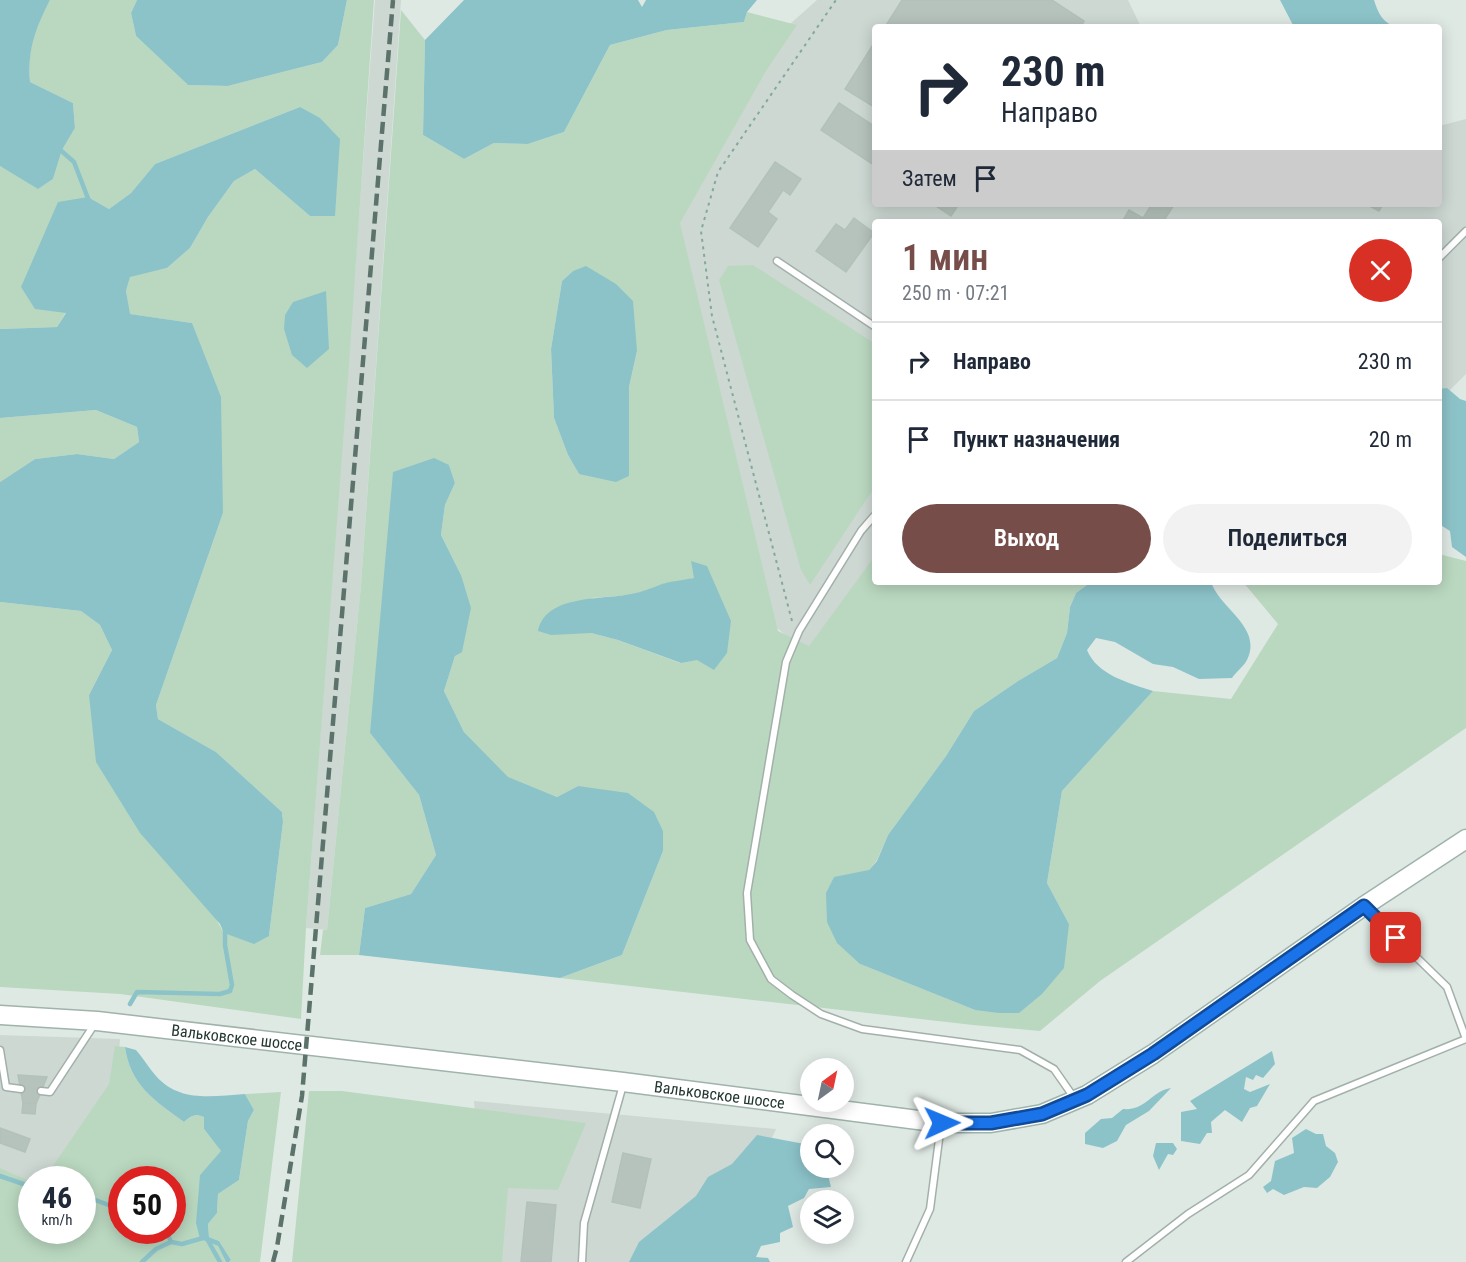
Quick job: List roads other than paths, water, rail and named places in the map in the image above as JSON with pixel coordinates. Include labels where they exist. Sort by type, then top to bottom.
[{"type":"main road","name":"Вальковское шоссе","points":[[0,1015],[97,1021],[624,1082],[942,1123],[991,1123],[1042,1114],[1087,1095],[1153,1054],[1364,906],[1466,838]]},
{"type":"lane","points":[[1442,255],[1466,231]]},
{"type":"lane","points":[[777,261],[872,325]]},
{"type":"lane","points":[[872,518],[861,531],[799,631],[786,662],[747,893],[750,940],[771,979],[821,1014],[862,1029],[1020,1050],[1054,1069],[1076,1100]]},
{"type":"lane","points":[[1126,1262],[1188,1214],[1249,1175],[1314,1101],[1466,1039],[1447,987],[1364,906]]},
{"type":"lane","points":[[41,1091],[50,1092],[97,1021]]},
{"type":"lane","points":[[0,1050],[6,1088],[21,1089]]},
{"type":"lane","points":[[582,1262],[584,1223],[624,1082]]},
{"type":"lane","points":[[906,1262],[930,1209],[942,1123]]},
{"type":"water","points":[[0,0],[50,0],[31,49],[30,82],[73,103],[75,128],[62,150],[53,179],[38,189],[0,166]]},
{"type":"water","points":[[137,0],[347,0],[338,45],[322,62],[228,86],[188,85],[136,36],[131,13]]},
{"type":"water","points":[[464,0],[638,0],[642,7],[646,0],[757,0],[747,12],[744,22],[667,30],[610,45],[564,132],[528,144],[494,143],[464,159],[423,135],[425,40]]},
{"type":"water","points":[[1280,0],[1374,0],[1382,17],[1389,24],[1292,24]]},
{"type":"water","points":[[300,107],[320,118],[340,139],[335,216],[310,216],[255,169],[234,181],[208,217],[190,248],[167,268],[130,277],[126,291],[130,314],[192,323],[221,397],[223,513],[156,705],[158,719],[216,752],[282,812],[283,822],[269,936],[254,944],[224,933],[220,924],[140,833],[96,762],[89,695],[112,650],[100,625],[81,611],[0,602],[0,482],[35,459],[77,454],[114,459],[139,442],[137,427],[96,410],[0,418],[0,329],[57,327],[66,313],[35,309],[21,287],[58,202],[88,197],[109,209],[131,193],[155,164]]},
{"type":"water","points":[[586,266],[616,284],[633,301],[637,351],[629,387],[629,476],[616,482],[579,474],[568,455],[554,418],[551,349],[562,281],[573,271]]},
{"type":"water","points":[[326,291],[329,349],[307,368],[292,355],[284,329],[285,315],[293,302]]},
{"type":"water","points":[[1447,388],[1466,401],[1466,557],[1452,547],[1450,531],[1442,526],[1442,389]]},
{"type":"water","points":[[434,458],[449,465],[455,483],[445,505],[441,535],[461,575],[471,608],[462,652],[455,656],[444,691],[464,732],[508,777],[557,797],[578,786],[628,793],[654,812],[663,831],[663,851],[622,955],[560,978],[359,955],[365,908],[411,894],[436,855],[419,795],[370,733],[393,472]]},
{"type":"water","points":[[691,561],[707,566],[731,621],[727,653],[714,670],[697,660],[681,663],[618,640],[591,633],[551,635],[538,631],[543,619],[552,610],[563,605],[631,594],[666,583],[694,578]]},
{"type":"water","points":[[1087,585],[1212,585],[1245,628],[1250,648],[1247,660],[1232,678],[1199,679],[1173,667],[1153,664],[1115,642],[1096,638],[1087,650],[1098,666],[1106,672],[1153,691],[1062,791],[1047,883],[1069,924],[1064,968],[1042,994],[1019,1013],[975,1010],[860,964],[837,943],[827,922],[826,893],[834,877],[869,870],[877,861],[888,835],[946,756],[974,711],[1057,658],[1067,633],[1070,607],[1076,593]]},
{"type":"water","points":[[125,1047],[136,1050],[165,1085],[186,1094],[198,1096],[245,1094],[254,1110],[248,1121],[239,1180],[218,1194],[217,1213],[208,1224],[209,1237],[219,1241],[231,1260],[229,1262],[226,1262],[218,1246],[200,1239],[196,1223],[200,1175],[221,1151],[204,1129],[204,1117],[193,1116],[184,1122],[146,1091],[132,1072]]},
{"type":"water","points":[[1272,1051],[1275,1064],[1263,1078],[1256,1075],[1253,1080],[1246,1077],[1244,1089],[1250,1092],[1270,1084],[1257,1106],[1250,1108],[1242,1122],[1225,1110],[1211,1122],[1212,1133],[1207,1133],[1200,1144],[1181,1141],[1181,1112],[1197,1109],[1190,1101]]},
{"type":"water","points":[[1171,1088],[1149,1111],[1126,1125],[1117,1141],[1103,1148],[1085,1144],[1085,1133],[1101,1119],[1112,1118],[1123,1109],[1137,1107],[1158,1093]]},
{"type":"water","points":[[1306,1129],[1316,1134],[1323,1134],[1326,1146],[1335,1153],[1338,1162],[1330,1177],[1317,1188],[1304,1187],[1284,1195],[1273,1189],[1267,1193],[1263,1187],[1271,1181],[1275,1161],[1294,1153],[1292,1138]]},
{"type":"water","points":[[757,1135],[800,1143],[800,1178],[829,1178],[831,1187],[800,1190],[800,1200],[788,1206],[793,1227],[780,1233],[780,1242],[761,1246],[756,1257],[768,1258],[770,1262],[629,1262],[639,1242],[696,1196],[708,1177],[732,1164]]},
{"type":"water","points":[[1156,1143],[1173,1143],[1177,1149],[1173,1155],[1168,1154],[1159,1170],[1153,1156]]},
{"type":"waterway","points":[[58,148],[74,162],[89,201]]},
{"type":"waterway","points":[[130,1004],[137,992],[220,994],[230,991],[232,985],[225,945],[225,928]]},
{"type":"waterway","points":[[0,1176],[18,1182]]},
{"type":"waterway","points":[[96,1200],[108,1205]]},
{"type":"waterway","points":[[206,1237],[220,1262]]},
{"type":"waterway","points":[[142,1262],[156,1249],[171,1242],[182,1244],[203,1238]]},
{"type":"railway","points":[[273,1262],[302,1096],[393,0]]}]
